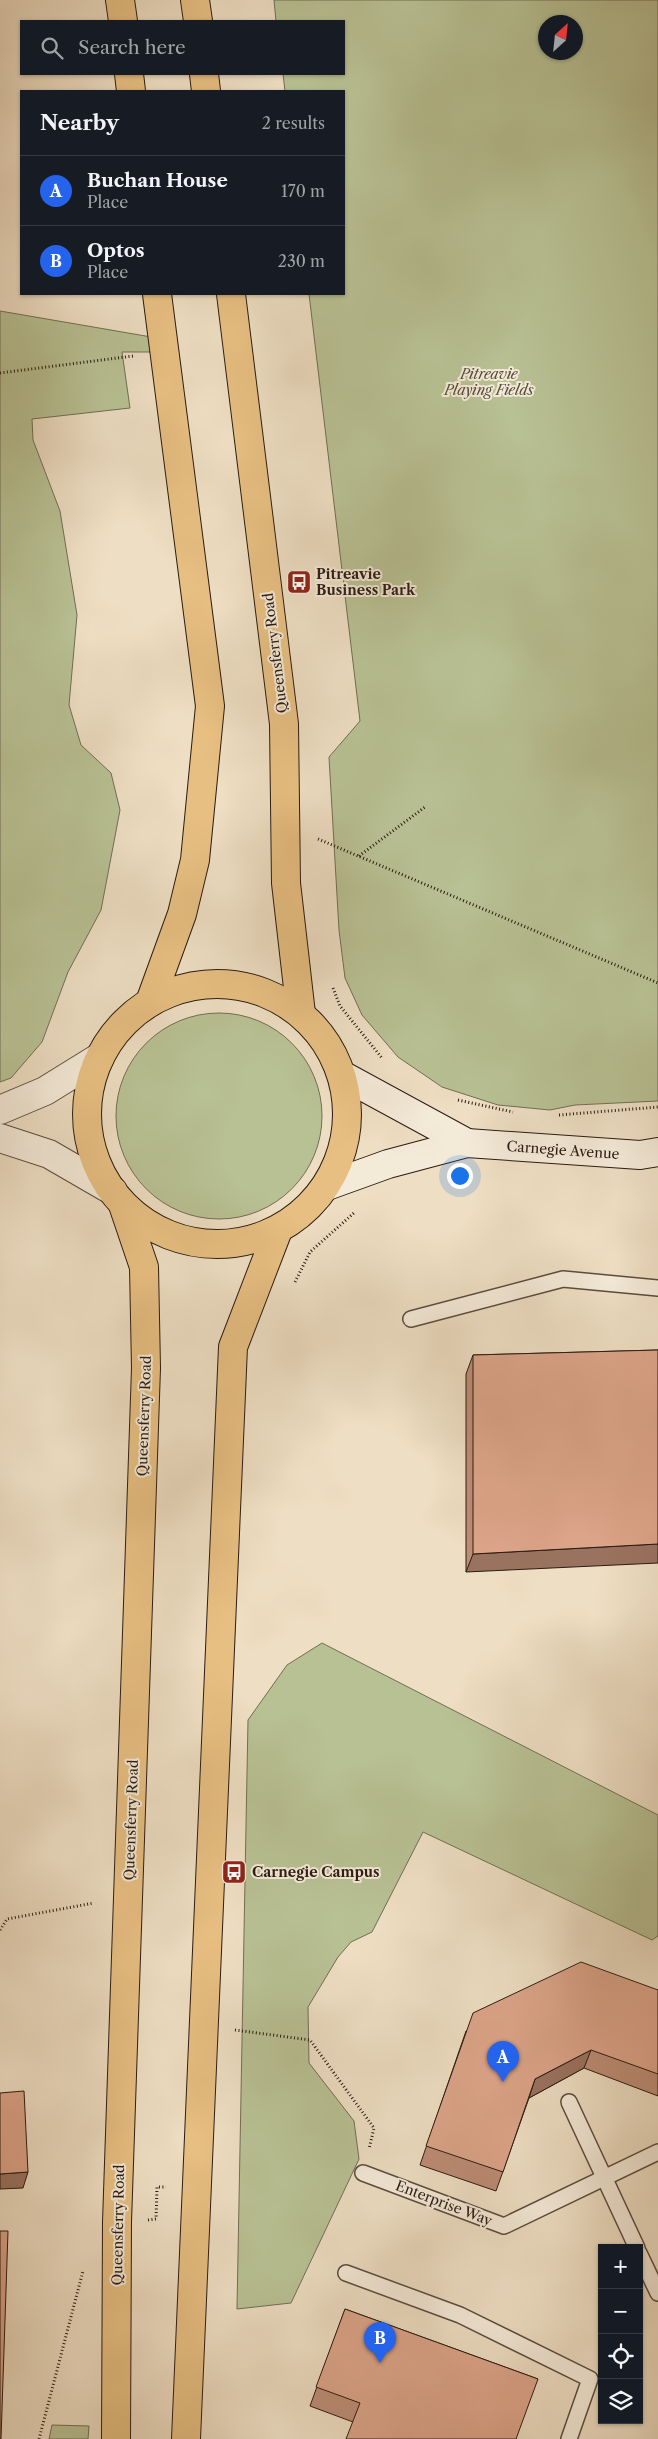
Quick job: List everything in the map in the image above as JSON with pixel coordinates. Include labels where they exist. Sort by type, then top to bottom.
[{"type":"main road","points":[[120,0],[123,20]]},
{"type":"main road","points":[[195,0],[198,20]]},
{"type":"main road","points":[[129,75],[132,90]]},
{"type":"main road","points":[[204,75],[206,90]]},
{"type":"main road","points":[[150,1002],[182,914],[195,860],[210,706],[157,295]]},
{"type":"main road","name":"Queensferry Road","points":[[231,295],[284,724],[286,883],[301,1014]]},
{"type":"main road","points":[[228,984],[266,993],[301,1014],[326,1041],[342,1075],[348,1113],[343,1151],[327,1186],[306,1212],[278,1230],[238,1244],[197,1243],[157,1230],[118,1198],[99,1171],[87,1129],[88,1092],[100,1057],[121,1026],[150,1002],[187,987],[228,984]]},
{"type":"main road","name":"Queensferry Road","points":[[116,2439],[117,2222],[146,1368],[144,1267],[118,1198]]},
{"type":"main road","points":[[186,2439],[233,1347],[278,1230]]},
{"type":"street","points":[[0,1110],[45,1091],[100,1057]]},
{"type":"street","points":[[342,1075],[467,1143]]},
{"type":"street","points":[[0,1138],[49,1154],[118,1198]]},
{"type":"street","points":[[327,1186],[388,1164],[467,1143]]},
{"type":"street","name":"Carnegie Avenue","points":[[467,1143],[640,1155],[658,1152]]},
{"type":"lane","points":[[411,1319],[564,1279],[658,1288]]},
{"type":"lane","points":[[569,2102],[635,2244]]},
{"type":"lane","name":"Enterprise Way","points":[[363,2173],[504,2226],[604,2176],[658,2152]]},
{"type":"lane","points":[[643,2261],[658,2293]]},
{"type":"lane","points":[[346,2273],[460,2315],[590,2379],[568,2439]]},
{"type":"path","points":[[0,373],[165,352]]},
{"type":"path","points":[[358,856],[425,807]]},
{"type":"path","points":[[318,839],[658,983]]},
{"type":"path","points":[[454,1099],[518,1113]]},
{"type":"path","points":[[554,1115],[658,1107]]},
{"type":"path","points":[[293,1286],[310,1252],[354,1213],[362,1209]]},
{"type":"path","points":[[0,1930],[7,1920],[94,1903]]},
{"type":"path","points":[[232,2030],[310,2040],[374,2128],[363,2173]]},
{"type":"path","points":[[117,2222],[156,2219],[157,2187],[196,2185]]},
{"type":"path","points":[[39,2439],[83,2269]]},
{"type":"green space","name":"Pitreavie Playing Fields","points":[[274,0],[658,0],[658,1101],[575,1105],[550,1110],[498,1105],[442,1087],[398,1057],[362,1015],[345,978],[339,930],[329,757],[360,721],[309,295],[345,295],[345,90],[285,90],[283,75],[345,75],[345,20],[276,20]]},
{"type":"green space","points":[[0,311],[163,339],[165,352],[122,352],[130,408],[32,419],[33,440],[60,511],[77,615],[69,705],[81,745],[111,773],[120,810],[101,910],[68,972],[42,1042],[11,1078],[0,1082]]},
{"type":"green space","points":[[219,1013],[239,1015],[258,1021],[292,1043],[314,1077],[320,1096],[322,1116],[320,1136],[314,1155],[292,1189],[258,1211],[239,1217],[219,1219],[199,1217],[180,1211],[146,1189],[124,1155],[118,1136],[116,1116],[118,1096],[124,1077],[146,1043],[180,1021],[199,1015]]},
{"type":"green space","points":[[322,1643],[658,1815],[658,1936],[652,1940],[423,1832],[372,1932],[351,1942],[338,1957],[308,2007],[309,2063],[354,2121],[359,2159],[291,2303],[237,2309],[248,1720],[287,1665]]},
{"type":"green space","points":[[52,2425],[89,2426],[88,2439],[49,2439]]},
{"type":"building","points":[[658,1350],[658,1544],[473,1554],[473,1355]]},
{"type":"building","points":[[581,1962],[658,1990],[658,2074],[591,2050],[535,2079],[503,2172],[426,2146],[473,2013]]},
{"type":"building","points":[[24,2091],[28,2172],[0,2174],[0,2093]]},
{"type":"building","points":[[0,2231],[8,2231],[1,2439],[0,2439]]},
{"type":"building","points":[[345,2309],[538,2379],[516,2439],[346,2439],[360,2403],[316,2387]]},
{"type":"place","name":"Pitreavie Business Park","points":[[299,582]]},
{"type":"place","name":"Carnegie Campus","points":[[234,1872]]},
{"type":"place","name":"Buchan House","points":[[503,2082]]},
{"type":"place","name":"Optos","points":[[380,2363]]}]
